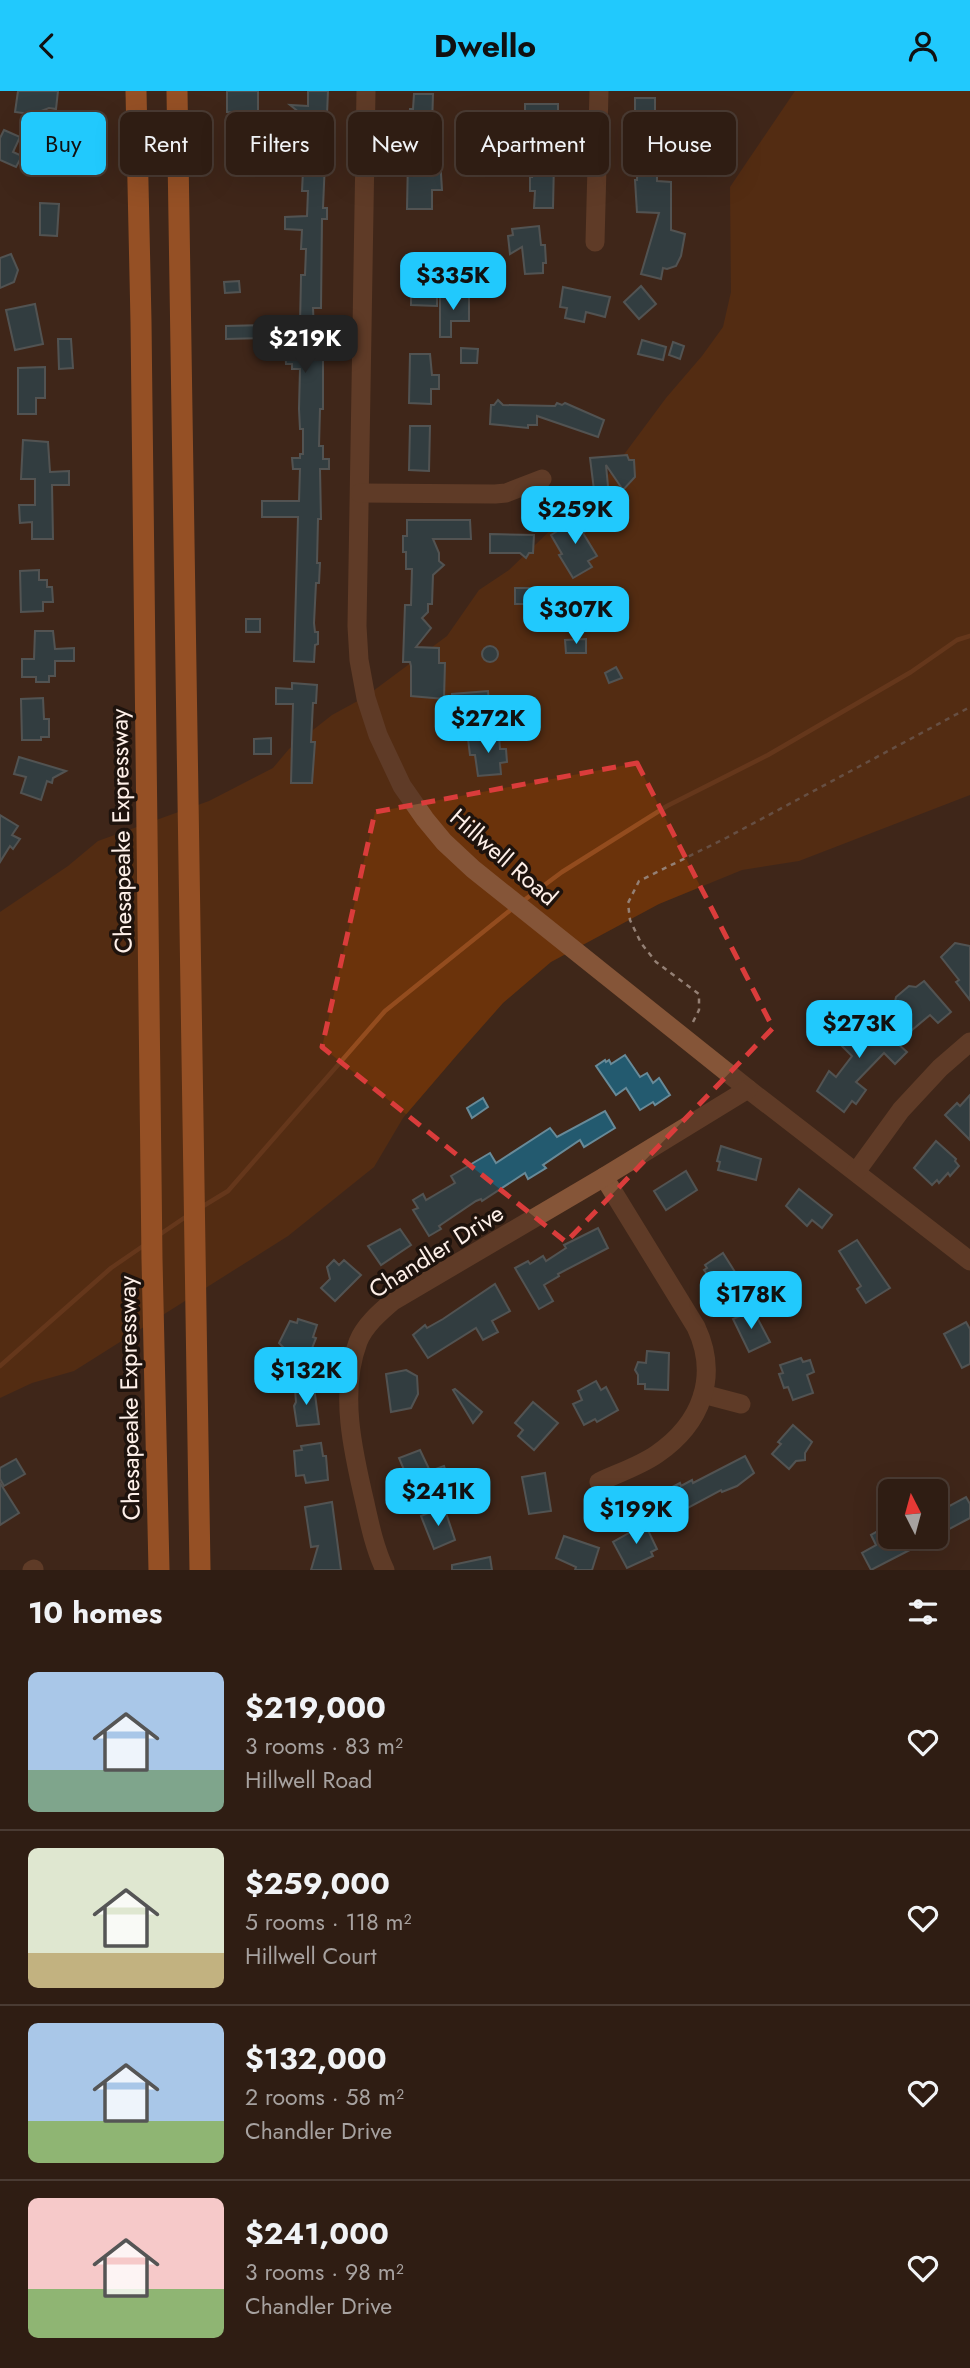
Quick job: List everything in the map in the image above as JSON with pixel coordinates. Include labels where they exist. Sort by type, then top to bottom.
[{"type":"highway","name":"Chesapeake Expressway","points":[[136,91],[152,1259],[159,1570]]},
{"type":"highway","points":[[177,91],[200,1570]]},
{"type":"street","name":"Hillwell Road","points":[[366,91],[357,626],[359,660],[366,698],[378,735],[402,786],[431,827],[472,869],[748,1089],[970,1261]]},
{"type":"street","points":[[596,242],[598,91]]},
{"type":"street","points":[[360,493],[495,494],[506,493],[542,479]]},
{"type":"street","points":[[856,1172],[901,1109],[940,1068],[970,1042]]},
{"type":"street","name":"Chandler Drive","points":[[385,1570],[374,1545],[352,1436],[349,1380],[358,1339],[376,1315],[393,1301],[604,1178],[748,1089]]},
{"type":"street","points":[[599,1482],[657,1454],[685,1428],[694,1416],[703,1394],[708,1365],[699,1334],[604,1178]]},
{"type":"street","points":[[703,1394],[741,1404]]},
{"type":"path","points":[[685,1038],[699,1010],[699,994],[656,963],[641,943],[630,920],[628,903],[639,881],[726,838],[970,707]]},
{"type":"highlighted area","points":[[637,763],[773,1028],[566,1242],[322,1047],[375,812]]},
{"type":"shaded area","points":[[795,91],[970,91],[970,795],[799,861],[742,870],[659,904],[551,962],[503,1003],[457,1055],[403,1118],[374,1167],[288,1236],[74,1371],[32,1383],[0,1398],[0,912],[68,866],[98,841],[209,801],[273,768],[289,749],[332,715],[365,697],[447,636],[479,590],[509,570],[611,472],[723,327],[731,292],[730,187]]},
{"type":"building","points":[[18,91],[58,91],[56,109],[15,112]]},
{"type":"building","points":[[227,91],[258,91],[258,112],[227,112]]},
{"type":"building","points":[[308,91],[328,91],[327,112],[299,112],[290,105],[308,106]]},
{"type":"building","points":[[414,94],[433,94],[432,112],[410,112],[413,109]]},
{"type":"building","points":[[635,98],[655,98],[655,112],[635,112]]},
{"type":"building","points":[[525,104],[558,104],[558,112],[525,112]]},
{"type":"building","points":[[4,130],[20,137],[13,152],[21,156],[16,167],[0,160],[0,138]]},
{"type":"building","points":[[303,175],[324,175],[323,208],[327,208],[327,219],[322,219],[321,308],[313,308],[315,354],[323,353],[323,409],[320,409],[319,446],[323,446],[323,459],[329,459],[329,469],[320,469],[321,519],[318,519],[317,563],[320,563],[314,623],[315,632],[318,632],[318,644],[315,645],[314,662],[294,661],[298,517],[262,517],[262,501],[299,501],[300,469],[293,469],[292,458],[300,458],[300,454],[303,454],[303,429],[300,429],[299,409],[300,369],[292,369],[292,364],[286,364],[285,344],[261,345],[261,338],[226,339],[226,326],[300,324],[301,275],[305,275],[306,249],[301,249],[302,230],[285,229],[285,217],[307,216],[308,191],[302,191]]},
{"type":"building","points":[[408,175],[441,175],[442,190],[432,190],[432,209],[407,209]]},
{"type":"building","points":[[554,175],[553,208],[534,208],[535,191],[530,191],[532,177]]},
{"type":"building","points":[[637,175],[657,175],[657,181],[671,182],[671,230],[685,234],[681,256],[676,266],[663,268],[661,279],[641,274],[659,213],[637,212]]},
{"type":"building","points":[[40,203],[59,204],[57,236],[40,235]]},
{"type":"building","points":[[539,226],[541,245],[545,245],[546,263],[543,263],[543,273],[525,274],[522,247],[510,254],[508,236],[513,235],[512,229]]},
{"type":"building","points":[[11,254],[18,270],[14,282],[0,288],[0,258]]},
{"type":"building","points":[[412,254],[431,254],[431,284],[437,284],[437,306],[411,305],[411,287],[406,287],[406,272],[411,272]]},
{"type":"building","points":[[239,281],[240,292],[225,293],[224,282]]},
{"type":"building","points":[[641,286],[656,304],[639,319],[624,302]]},
{"type":"building","points":[[563,287],[610,297],[605,317],[586,312],[584,322],[565,318],[567,308],[560,307]]},
{"type":"building","points":[[440,295],[469,296],[469,321],[451,321],[451,337],[440,337]]},
{"type":"building","points":[[35,304],[43,344],[15,350],[6,310]]},
{"type":"building","points":[[58,339],[71,339],[73,368],[59,369]]},
{"type":"building","points":[[642,340],[666,347],[663,360],[638,354]]},
{"type":"building","points":[[673,342],[684,346],[680,359],[669,355]]},
{"type":"building","points":[[461,348],[478,349],[477,363],[461,363]]},
{"type":"building","points":[[410,354],[430,354],[432,375],[439,375],[439,389],[431,389],[431,404],[409,403]]},
{"type":"building","points":[[45,367],[45,398],[36,398],[36,414],[18,414],[18,368]]},
{"type":"building","points":[[498,400],[503,405],[555,406],[557,403],[565,403],[604,420],[598,437],[537,416],[537,425],[528,425],[528,428],[490,424],[491,405]]},
{"type":"building","points":[[410,426],[430,426],[429,471],[409,470]]},
{"type":"building","points":[[23,440],[48,442],[50,472],[69,471],[69,485],[52,485],[53,539],[32,539],[32,522],[20,523],[19,505],[35,505],[35,479],[21,479]]},
{"type":"building","points":[[627,455],[629,460],[634,460],[635,477],[623,490],[606,465],[609,497],[595,498],[590,458]]},
{"type":"building","points":[[585,514],[593,527],[583,533],[597,556],[588,561],[592,567],[573,578],[551,535]]},
{"type":"building","points":[[407,520],[470,520],[471,539],[433,539],[439,553],[439,561],[444,565],[433,575],[432,604],[428,604],[428,612],[422,618],[431,628],[416,647],[439,648],[439,663],[445,663],[444,699],[411,696],[411,666],[410,662],[403,662],[405,605],[411,605],[412,569],[406,569],[406,552],[403,552]]},
{"type":"building","points":[[490,534],[534,535],[533,553],[529,553],[526,558],[520,553],[490,553]]},
{"type":"building","points":[[39,570],[39,580],[47,580],[47,587],[52,587],[53,602],[43,602],[43,611],[21,612],[20,571]]},
{"type":"building","points":[[515,588],[531,588],[531,604],[515,604]]},
{"type":"building","points":[[246,619],[260,619],[260,632],[246,632]]},
{"type":"building","points":[[35,631],[53,631],[55,649],[74,648],[74,661],[55,661],[55,676],[49,676],[49,682],[36,682],[36,677],[22,677],[22,659],[34,659]]},
{"type":"building","points":[[586,639],[586,653],[566,653],[565,640]]},
{"type":"building","points":[[487,646],[493,646],[498,654],[496,660],[487,662],[482,657],[482,651]]},
{"type":"building","points":[[616,667],[622,678],[609,683],[605,673]]},
{"type":"building","points":[[292,683],[317,685],[311,742],[315,742],[312,783],[291,783],[293,704],[276,704],[276,688],[292,689]]},
{"type":"building","points":[[488,691],[489,703],[453,706],[452,694]]},
{"type":"building","points":[[43,698],[44,719],[49,719],[49,737],[22,740],[21,699]]},
{"type":"building","points":[[499,736],[500,749],[506,749],[507,762],[500,763],[501,774],[478,776],[475,755],[470,755],[468,739]]},
{"type":"building","points":[[271,738],[271,754],[254,754],[254,739]]},
{"type":"building","points":[[19,757],[66,771],[53,778],[52,783],[47,781],[41,800],[21,793],[26,777],[14,774]]},
{"type":"building","points":[[0,815],[18,826],[12,835],[20,839],[13,849],[10,846],[0,862]]},
{"type":"building","points":[[955,943],[970,946],[970,1000],[941,957]]},
{"type":"building","points":[[924,981],[951,1012],[938,1023],[930,1015],[912,1030],[894,1006],[896,997],[909,986],[916,987]]},
{"type":"building","points":[[867,1016],[907,1052],[895,1064],[884,1053],[856,1082],[866,1090],[856,1104],[852,1101],[844,1112],[817,1091],[829,1071],[836,1077],[852,1056],[838,1042],[842,1039],[842,1028],[853,1017]]},
{"type":"building","points":[[625,1055],[640,1077],[647,1073],[653,1083],[659,1078],[670,1095],[655,1105],[653,1102],[640,1110],[626,1088],[616,1095],[596,1066],[605,1060],[609,1060],[611,1064]]},
{"type":"building","points":[[970,1095],[970,1140],[945,1115],[957,1103],[960,1106]]},
{"type":"building","points":[[483,1098],[488,1107],[472,1118],[467,1108]]},
{"type":"building","points":[[605,1111],[615,1128],[584,1147],[580,1140],[543,1165],[546,1168],[528,1179],[525,1173],[482,1201],[476,1201],[429,1236],[413,1210],[418,1208],[413,1200],[423,1194],[426,1200],[455,1183],[451,1176],[490,1153],[496,1163],[550,1128],[557,1137]]},
{"type":"building","points":[[936,1141],[956,1159],[959,1166],[950,1176],[948,1173],[939,1183],[937,1180],[932,1185],[914,1168]]},
{"type":"building","points":[[721,1146],[761,1159],[756,1180],[718,1170],[720,1162],[717,1161]]},
{"type":"building","points":[[686,1171],[697,1190],[666,1210],[654,1191]]},
{"type":"building","points":[[799,1189],[832,1215],[822,1228],[812,1220],[807,1226],[786,1206]]},
{"type":"building","points":[[598,1228],[608,1248],[558,1274],[559,1276],[544,1285],[553,1301],[539,1309],[515,1268],[528,1261],[530,1264],[543,1256],[546,1261],[566,1248],[564,1245]]},
{"type":"building","points":[[400,1229],[411,1245],[381,1265],[368,1246]]},
{"type":"building","points":[[857,1240],[890,1288],[866,1303],[857,1289],[861,1286],[839,1251]]},
{"type":"building","points":[[723,1253],[742,1283],[723,1295],[704,1270],[707,1268],[705,1265]]},
{"type":"building","points":[[334,1260],[339,1265],[344,1260],[361,1275],[335,1301],[321,1288],[330,1279],[327,1267]]},
{"type":"building","points":[[495,1284],[510,1311],[492,1321],[498,1332],[483,1340],[476,1328],[428,1358],[413,1335],[425,1325],[427,1328],[443,1319]]},
{"type":"building","points":[[753,1310],[770,1342],[749,1352],[733,1319]]},
{"type":"building","points":[[298,1319],[317,1325],[313,1337],[316,1338],[307,1361],[285,1354],[286,1350],[279,1343],[290,1321],[297,1323]]},
{"type":"building","points":[[966,1322],[970,1329],[970,1364],[962,1368],[944,1334]]},
{"type":"building","points":[[647,1351],[669,1353],[668,1390],[645,1389],[645,1384],[638,1384],[635,1370],[638,1362],[646,1363]]},
{"type":"building","points":[[801,1358],[803,1362],[810,1360],[814,1372],[807,1375],[813,1393],[793,1400],[788,1387],[784,1388],[779,1374],[783,1373],[780,1365]]},
{"type":"building","points":[[406,1370],[417,1376],[418,1394],[411,1408],[391,1412],[386,1374]]},
{"type":"building","points":[[596,1381],[601,1390],[606,1387],[618,1410],[597,1422],[595,1419],[584,1425],[573,1404],[582,1400],[578,1391]]},
{"type":"building","points":[[314,1387],[319,1424],[297,1426],[295,1389]]},
{"type":"building","points":[[453,1390],[482,1412],[473,1423]]},
{"type":"building","points":[[533,1402],[558,1423],[534,1450],[518,1436],[523,1430],[515,1423]]},
{"type":"building","points":[[793,1425],[812,1442],[805,1453],[805,1460],[796,1461],[789,1469],[772,1454],[781,1444],[778,1442]]},
{"type":"building","points":[[321,1443],[323,1456],[326,1456],[328,1480],[306,1483],[304,1475],[296,1476],[294,1451],[302,1450],[301,1446]]},
{"type":"building","points":[[420,1450],[430,1471],[444,1466],[448,1478],[413,1491],[399,1458]]},
{"type":"building","points":[[745,1456],[754,1473],[737,1486],[722,1492],[721,1490],[671,1517],[659,1494],[680,1483],[681,1486],[692,1480],[693,1483]]},
{"type":"building","points":[[16,1459],[25,1474],[4,1486],[0,1479],[0,1468]]},
{"type":"building","points":[[545,1473],[551,1511],[529,1514],[522,1477]]},
{"type":"building","points":[[0,1483],[19,1513],[0,1525]]},
{"type":"building","points":[[966,1497],[970,1504],[970,1518],[948,1530],[948,1507]]},
{"type":"building","points":[[332,1502],[341,1570],[311,1570],[318,1546],[311,1547],[305,1507]]},
{"type":"building","points":[[442,1507],[455,1540],[434,1549],[421,1516]]},
{"type":"building","points":[[645,1524],[657,1549],[651,1552],[653,1556],[627,1568],[613,1542]]},
{"type":"building","points":[[878,1531],[878,1549],[912,1549],[871,1570],[862,1553],[876,1545],[871,1535]]},
{"type":"building","points":[[564,1536],[599,1548],[592,1570],[575,1570],[576,1567],[556,1558]]},
{"type":"building","points":[[490,1557],[492,1570],[452,1570],[452,1565]]},
{"type":"waterway","points":[[523,901],[562,872],[667,806],[768,755],[911,672],[957,640],[970,636]]},
{"type":"waterway","points":[[200,1208],[228,1191],[385,1011],[513,908]]},
{"type":"waterway","points":[[159,1235],[187,1216]]},
{"type":"waterway","points":[[0,1366],[111,1268],[146,1244]]}]
